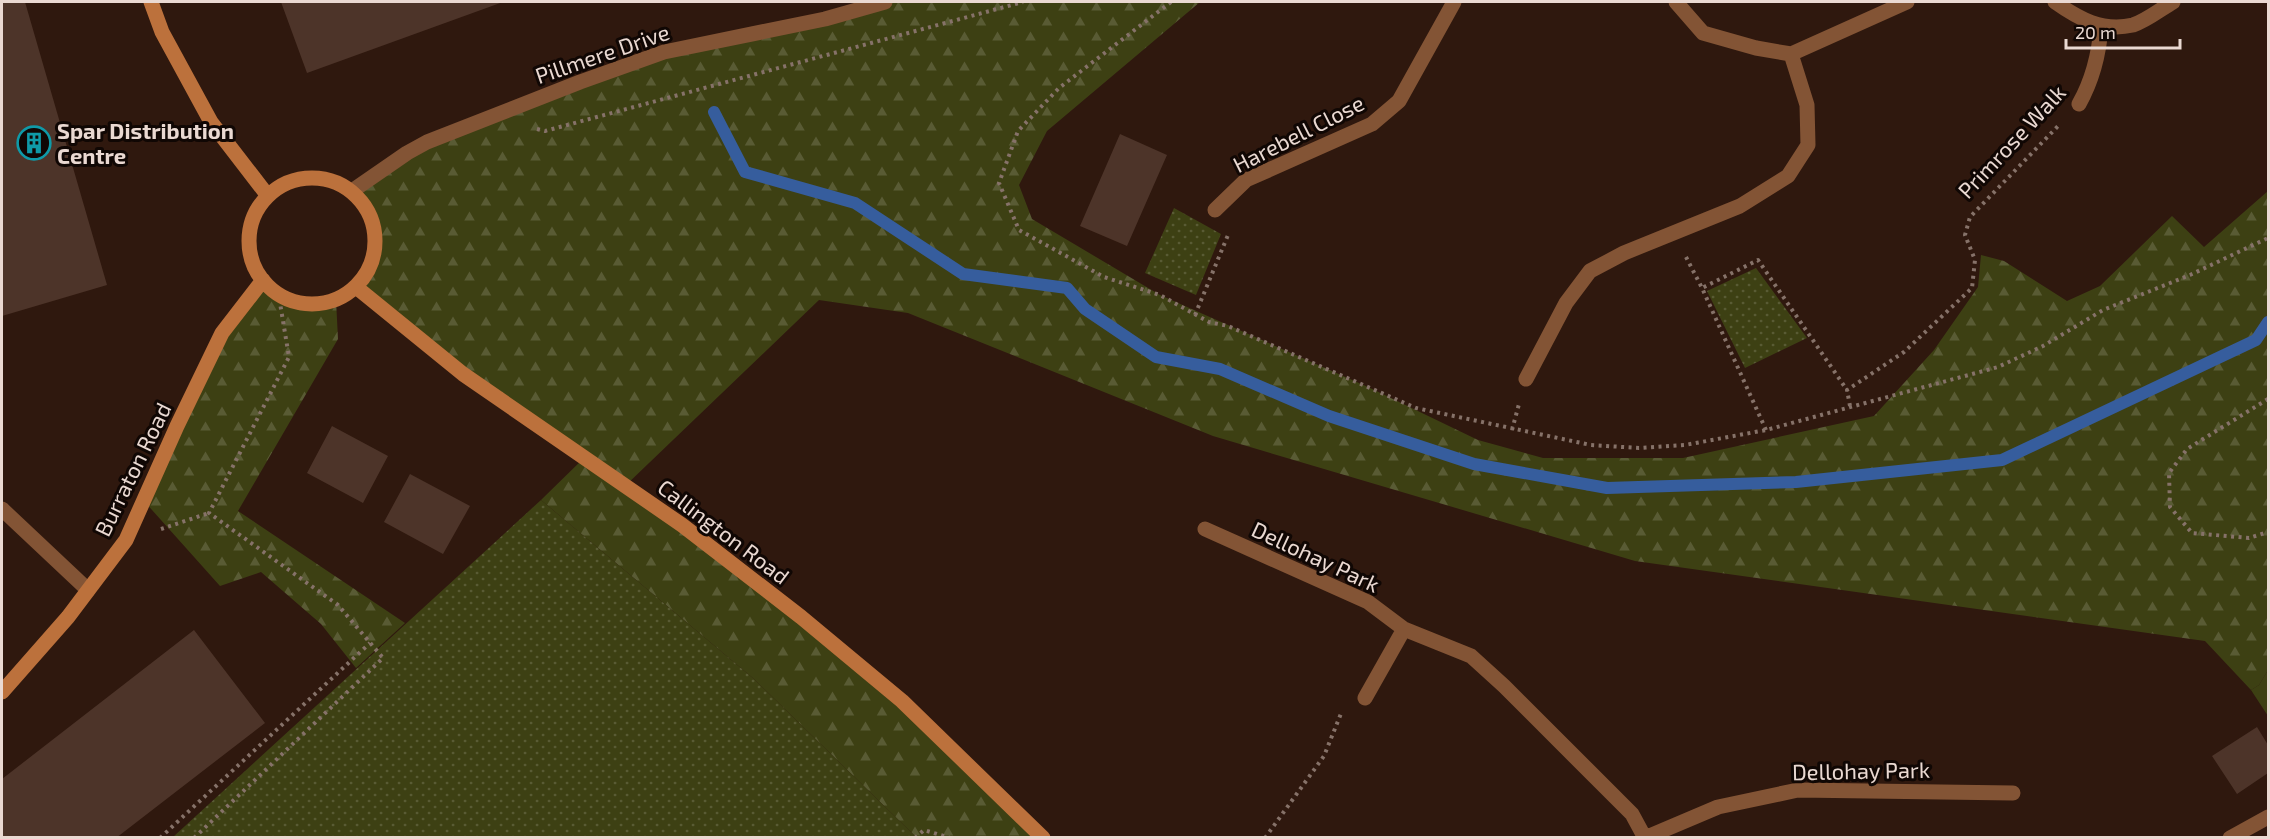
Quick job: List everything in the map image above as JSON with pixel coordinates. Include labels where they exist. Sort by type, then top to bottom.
[{"type":"main road","points":[[151,2],[162,32],[211,122],[268,196]]},
{"type":"main road","points":[[305,178],[325,179],[352,191],[368,211],[376,234],[372,264],[356,287],[336,300],[312,304],[279,296],[263,280],[251,257],[249,233],[255,216],[268,196],[282,186],[305,178]]},
{"type":"main road","name":"Burraton Road","points":[[2,692],[68,618],[126,540],[222,333],[263,280]]},
{"type":"main road","name":"Callington Road","points":[[356,287],[464,374],[682,525],[801,617],[902,701],[1042,837]]},
{"type":"street","name":"Pillmere Drive","points":[[352,191],[427,142],[664,52],[825,19],[885,2]]},
{"type":"street","name":"Harebell Close","points":[[1215,210],[1246,180],[1372,124],[1399,101],[1454,2]]},
{"type":"street","points":[[1676,2],[1703,33],[1756,48],[1791,54],[1907,2]]},
{"type":"street","points":[[2055,2],[2075,16],[2101,27],[2134,25],[2173,2]]},
{"type":"street","name":"Primrose Walk","points":[[2079,104],[2089,86],[2099,53],[2101,27]]},
{"type":"street","points":[[1526,379],[1566,303],[1590,271],[1624,253],[1740,206],[1788,176],[1808,145],[1808,105],[1791,54]]},
{"type":"street","points":[[2,509],[88,590]]},
{"type":"street","name":"Dellohay Park","points":[[1205,529],[1368,602],[1404,629],[1471,656],[1632,814],[1645,837],[1718,807],[1798,790],[2013,792]]},
{"type":"street","points":[[1365,698],[1404,629]]},
{"type":"street","points":[[2230,837],[2268,817]]},
{"type":"path","points":[[492,117],[544,131],[1023,2]]},
{"type":"path","name":"Primrose Walk","points":[[1847,390],[1904,352],[1972,288],[1975,260],[1965,234],[1970,217],[2079,104]]},
{"type":"path","points":[[1195,315],[1229,234],[1215,210]]},
{"type":"path","points":[[1675,232],[1766,430]]},
{"type":"path","points":[[1702,288],[1758,260],[1847,390],[1850,406]]},
{"type":"path","points":[[126,540],[209,513],[289,357],[279,296]]},
{"type":"path","points":[[2268,399],[2187,449],[2169,473],[2170,507],[2192,533],[2249,538],[2268,532]]},
{"type":"path","points":[[194,837],[383,658],[338,605],[209,513]]},
{"type":"path","points":[[160,837],[370,643]]},
{"type":"path","points":[[1265,837],[1324,756],[1345,705],[1365,698]]},
{"type":"path","points":[[915,837],[924,830],[950,837]]},
{"type":"green space","points":[[884,2],[1200,2],[1047,131],[1019,185],[1032,219],[1160,295],[1368,387],[1478,440],[1543,458],[1683,458],[1874,416],[1934,350],[1978,287],[1981,255],[2004,261],[2067,301],[2100,286],[2172,216],[2204,247],[2268,191],[2268,670],[2259,685],[2251,690],[2205,641],[1635,561],[1213,436],[908,313],[819,300],[625,486],[801,617],[1043,837],[916,837],[754,679],[541,500],[585,457],[356,287],[372,264],[376,234],[368,211],[352,191],[407,153],[664,52]]},
{"type":"green space","points":[[1174,208],[1221,234],[1196,295],[1145,273]]},
{"type":"green space","points":[[1756,268],[1807,338],[1745,368],[1707,291]]},
{"type":"green space","points":[[263,280],[280,295],[296,302],[313,303],[336,300],[338,339],[238,511],[405,623],[356,668],[321,624],[261,572],[220,586],[144,501],[225,328]]},
{"type":"green space","points":[[541,500],[754,679],[916,837],[173,837]]},
{"type":"green space","points":[[2268,670],[2268,716],[2251,690],[2259,685]]},
{"type":"building","name":"Spar Distribution Centre","points":[[2,2],[25,2],[107,285],[2,316]]},
{"type":"building","points":[[281,2],[503,2],[307,73]]},
{"type":"building","points":[[1120,134],[1167,155],[1127,246],[1080,226]]},
{"type":"building","points":[[332,426],[388,456],[363,503],[307,473]]},
{"type":"building","points":[[410,474],[470,506],[443,554],[384,522]]},
{"type":"building","points":[[194,630],[265,723],[116,838],[2,838],[2,779]]},
{"type":"building","points":[[2257,727],[2268,745],[2268,773],[2237,794],[2212,756]]},
{"type":"waterway","points":[[714,112],[745,172],[855,203],[963,274],[1067,288],[1085,309],[1156,357],[1220,369],[1329,416],[1474,464],[1607,488],[1796,482],[2002,460],[2256,340],[2268,322]]},
{"type":"place","name":"Spar Distribution Centre","points":[[34,143]]}]
